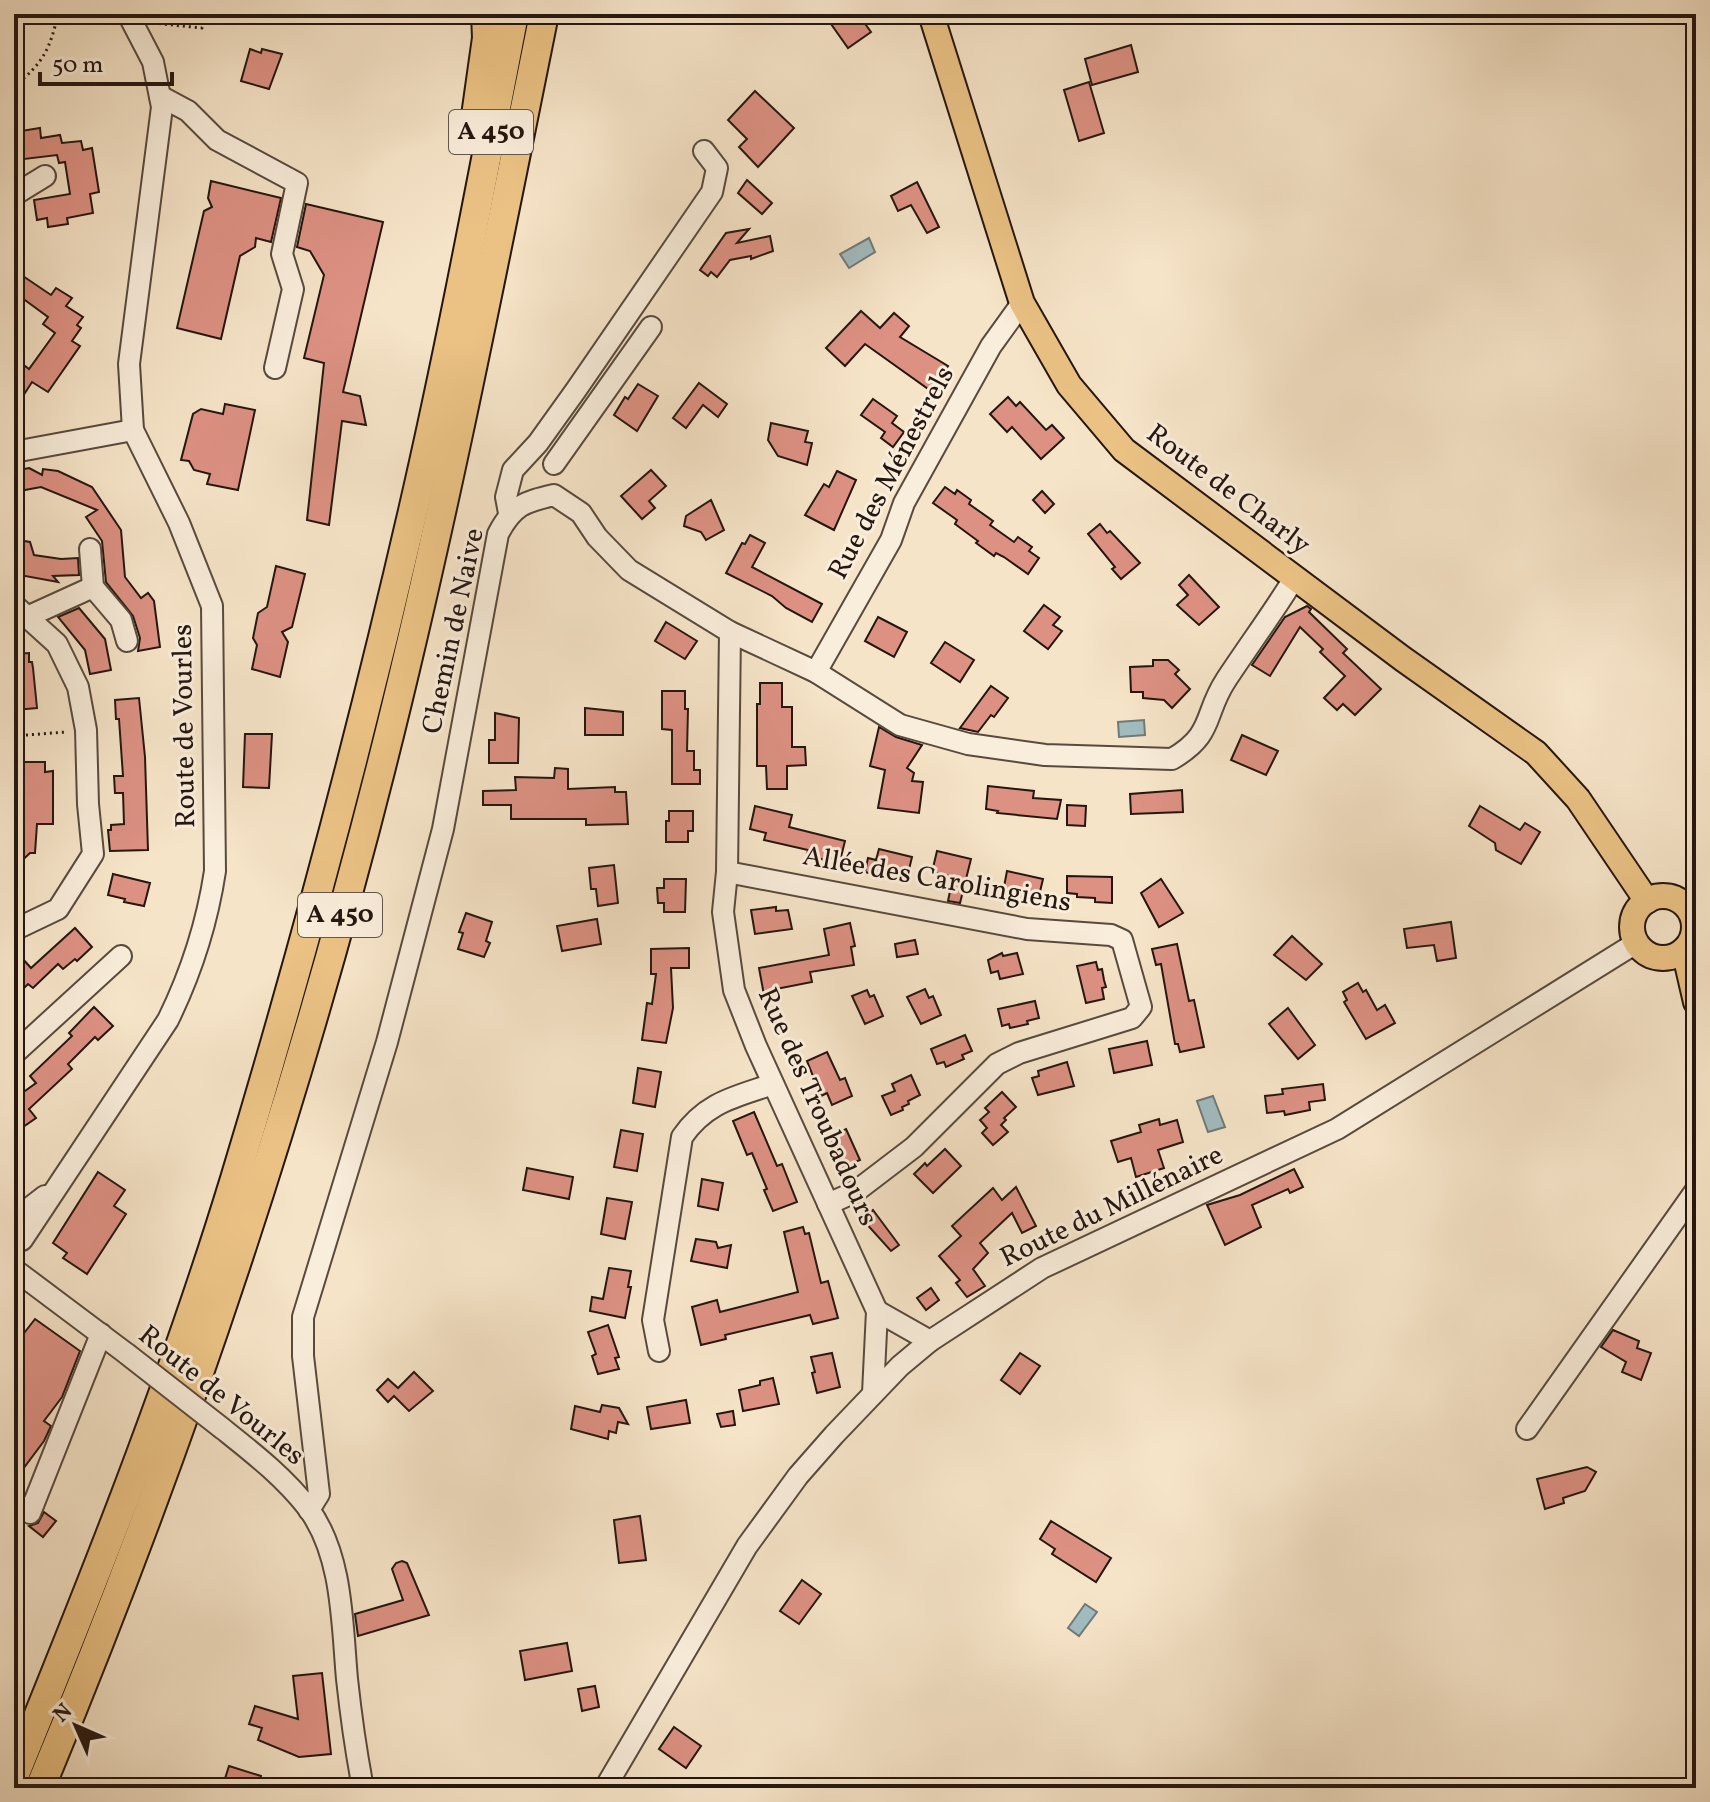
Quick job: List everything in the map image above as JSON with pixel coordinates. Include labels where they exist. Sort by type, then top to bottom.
[{"type":"highway","points":[[468,250],[459,219],[485,52],[486,14]]},
{"type":"highway","name":"A 450","points":[[14,1776],[150,1428],[233,1184],[301,955],[349,775],[417,492],[514,14]]},
{"type":"highway","name":"A 450","points":[[40,1788],[171,1454],[290,1097],[381,768],[452,465],[544,14]]},
{"type":"main road","name":"Route de Charly","points":[[931,14],[1022,303],[1069,385],[1124,450],[1403,659],[1536,753],[1578,799],[1647,901]]},
{"type":"main road","points":[[1665,896],[1689,900],[1694,931],[1678,954],[1651,956],[1636,943],[1632,924],[1640,907],[1647,901],[1665,896]]},
{"type":"main road","points":[[1678,954],[1695,999]]},
{"type":"street","name":"Route de Vourles","points":[[18,1236],[60,1184],[168,1020],[199,947],[215,871],[212,606],[179,523],[133,430],[129,364],[162,107],[153,62],[131,19]]},
{"type":"street","points":[[160,96],[188,111],[217,140],[297,183],[282,254],[293,289],[275,368]]},
{"type":"street","points":[[509,513],[506,497],[513,470],[538,443],[712,192],[717,168],[704,151]]},
{"type":"street","points":[[14,195],[45,176]]},
{"type":"street","name":"Rue des Ménestrels","points":[[816,672],[891,540],[904,503],[991,346],[1022,303]]},
{"type":"street","points":[[651,327],[554,464],[554,495],[581,513],[597,537],[629,570],[730,632],[816,672],[900,725],[968,744],[1045,755],[1172,759],[1190,748],[1202,735],[1224,683],[1295,577]]},
{"type":"street","points":[[14,452],[133,430]]},
{"type":"street","points":[[538,443],[554,464]]},
{"type":"street","name":"Chemin de Naive","points":[[309,1510],[319,1494],[303,1356],[303,1317],[387,1042],[443,829],[498,534],[509,513],[528,501],[554,495]]},
{"type":"street","points":[[90,549],[93,587],[121,620],[127,641]]},
{"type":"street","points":[[14,930],[58,909],[93,854],[86,730],[78,687],[57,644],[21,611],[93,587]]},
{"type":"street","name":"Rue des Troubadours","points":[[730,632],[727,872],[723,912],[734,990],[773,1084],[877,1311],[873,1393]]},
{"type":"street","name":"Allée des Carolingiens","points":[[727,872],[1027,929],[1111,935],[1122,940],[1141,1007],[1132,1018],[1019,1053],[997,1064],[914,1147],[855,1192],[828,1204]]},
{"type":"street","name":"Route du Millénaire","points":[[605,1788],[747,1546],[798,1476],[873,1393],[930,1341],[1042,1268],[1337,1129],[1636,943]]},
{"type":"street","points":[[14,1054],[121,956]]},
{"type":"street","points":[[659,1351],[653,1320],[682,1137],[694,1119],[718,1102],[773,1084]]},
{"type":"street","name":"Route de Vourles","points":[[14,1220],[60,1184]]},
{"type":"street","points":[[1527,1429],[1696,1190]]},
{"type":"street","points":[[16,1275],[26,1257],[18,1236]]},
{"type":"street","name":"Route de Vourles","points":[[16,1275],[101,1334],[267,1464],[309,1510],[326,1542],[337,1579],[353,1737],[363,1788]]},
{"type":"street","points":[[877,1311],[930,1341]]},
{"type":"street","points":[[14,1501],[30,1513],[101,1334]]},
{"type":"path","points":[[14,86],[45,57],[58,14]]},
{"type":"path","points":[[131,19],[202,28],[205,14]]},
{"type":"path","points":[[14,736],[86,730]]},
{"type":"water","points":[[869,238],[875,252],[849,268],[840,254]]},
{"type":"water","points":[[1144,720],[1145,735],[1119,737],[1118,722]]},
{"type":"water","points":[[1213,1096],[1225,1127],[1208,1132],[1197,1101]]},
{"type":"water","points":[[1085,1604],[1097,1612],[1079,1636],[1068,1628]]},
{"type":"building","points":[[824,14],[858,14],[871,32],[848,48]]},
{"type":"building","points":[[1131,45],[1138,72],[1092,85],[1085,59]]},
{"type":"building","points":[[250,49],[282,54],[269,89],[241,81]]},
{"type":"building","points":[[1089,82],[1104,133],[1079,141],[1064,90]]},
{"type":"building","points":[[755,91],[794,128],[758,167],[739,147],[747,139],[728,120]]},
{"type":"building","points":[[40,128],[41,138],[60,135],[62,143],[81,141],[83,150],[92,148],[99,192],[90,194],[93,213],[67,218],[68,224],[48,227],[47,218],[37,220],[34,200],[70,194],[65,162],[59,163],[57,155],[16,160],[14,142],[22,141],[21,131]]},
{"type":"building","points":[[747,180],[772,203],[762,214],[738,193]]},
{"type":"building","points":[[211,181],[281,198],[271,242],[256,238],[255,247],[240,256],[221,339],[177,328],[204,211],[212,207],[208,198]]},
{"type":"building","points":[[917,182],[939,227],[927,233],[911,205],[898,211],[891,196]]},
{"type":"building","points":[[306,204],[383,222],[343,392],[360,396],[366,425],[342,421],[329,525],[307,520],[324,363],[304,358],[324,275],[310,251],[297,247]]},
{"type":"building","points":[[749,229],[737,243],[770,236],[773,251],[751,259],[751,256],[730,260],[717,277],[711,272],[708,276],[700,270],[726,233]]},
{"type":"building","points":[[14,270],[51,295],[56,288],[72,298],[66,306],[83,317],[77,325],[81,328],[72,341],[80,346],[48,392],[32,382],[14,410],[14,370],[20,374],[25,366],[29,369],[55,333],[43,324],[48,317],[14,292]]},
{"type":"building","points":[[861,311],[880,328],[894,313],[909,326],[900,337],[948,366],[931,391],[865,344],[845,366],[826,348]]},
{"type":"building","points":[[699,383],[727,404],[718,417],[703,405],[686,428],[673,418]]},
{"type":"building","points":[[638,384],[658,396],[637,431],[614,415]]},
{"type":"building","points":[[1008,397],[1016,406],[1020,402],[1046,430],[1052,425],[1064,438],[1041,459],[1012,427],[1007,432],[990,414]]},
{"type":"building","points":[[873,399],[897,416],[892,423],[904,432],[893,447],[881,438],[885,432],[861,415]]},
{"type":"building","points":[[225,404],[255,410],[238,490],[207,484],[210,474],[194,470],[189,461],[181,460],[193,414],[201,409],[223,414]]},
{"type":"building","points":[[771,423],[808,431],[805,442],[812,443],[807,465],[778,456],[768,440]]},
{"type":"building","points":[[29,468],[42,475],[43,469],[58,471],[92,487],[121,530],[125,577],[141,598],[148,593],[154,601],[160,647],[138,651],[140,638],[133,616],[106,582],[102,541],[86,517],[97,510],[41,487],[14,492],[14,471]]},
{"type":"building","points":[[651,470],[666,486],[649,501],[655,508],[642,519],[621,496]]},
{"type":"building","points":[[837,471],[856,480],[834,530],[805,515],[824,484],[829,487]]},
{"type":"building","points":[[945,487],[955,494],[957,490],[971,500],[969,504],[993,521],[990,525],[1014,542],[1018,537],[1032,547],[1029,551],[1039,558],[1028,574],[976,543],[978,541],[955,524],[957,520],[933,503]]},
{"type":"building","points":[[1042,491],[1054,504],[1045,513],[1033,500]]},
{"type":"building","points":[[711,500],[724,530],[706,540],[701,532],[684,526],[686,516]]},
{"type":"building","points":[[1100,524],[1140,563],[1121,579],[1088,534]]},
{"type":"building","points":[[750,535],[765,543],[752,567],[822,604],[812,622],[786,608],[772,596],[726,573],[742,543],[745,544]]},
{"type":"building","points":[[18,540],[30,542],[34,555],[78,558],[79,575],[53,576],[58,582],[14,574],[14,546]]},
{"type":"building","points":[[276,566],[305,574],[292,627],[282,632],[288,642],[280,677],[252,669],[257,645],[253,638],[258,613],[267,607]]},
{"type":"building","points":[[1189,575],[1219,607],[1199,625],[1177,605],[1188,595],[1179,585]]},
{"type":"building","points":[[1044,605],[1060,617],[1053,625],[1062,631],[1048,649],[1024,631]]},
{"type":"building","points":[[1307,606],[1311,609],[1309,612],[1347,649],[1343,653],[1381,689],[1355,715],[1343,704],[1337,710],[1324,698],[1345,676],[1300,627],[1270,676],[1252,665],[1285,617]]},
{"type":"building","points":[[79,608],[105,639],[111,670],[90,674],[85,650],[58,617]]},
{"type":"building","points":[[878,617],[907,632],[894,657],[865,641]]},
{"type":"building","points":[[666,622],[697,641],[685,659],[655,641]]},
{"type":"building","points":[[945,642],[974,660],[960,682],[931,663]]},
{"type":"building","points":[[29,653],[37,708],[15,710],[14,654]]},
{"type":"building","points":[[1153,660],[1168,660],[1179,670],[1175,674],[1190,689],[1172,708],[1164,700],[1143,698],[1143,692],[1131,692],[1130,667],[1153,666]]},
{"type":"building","points":[[760,683],[782,683],[782,707],[792,707],[792,747],[805,747],[806,765],[787,766],[787,789],[767,789],[766,766],[757,766]]},
{"type":"building","points":[[991,686],[1008,698],[994,717],[991,715],[978,732],[960,728]]},
{"type":"building","points":[[662,691],[685,691],[687,751],[694,751],[694,770],[700,770],[700,784],[672,784],[672,730],[662,729]]},
{"type":"building","points":[[139,698],[145,757],[148,850],[110,851],[108,830],[111,830],[111,825],[124,824],[123,793],[115,793],[114,776],[123,776],[115,700]]},
{"type":"building","points":[[585,708],[623,712],[623,735],[585,735]]},
{"type":"building","points":[[495,713],[519,718],[518,763],[489,763],[489,740],[495,740]]},
{"type":"building","points":[[879,727],[896,737],[922,745],[907,768],[914,773],[912,781],[923,782],[919,813],[878,808],[885,770],[870,766]]},
{"type":"building","points":[[245,734],[272,734],[269,788],[243,787]]},
{"type":"building","points":[[1242,735],[1278,751],[1266,775],[1231,760]]},
{"type":"building","points":[[18,762],[45,762],[45,772],[53,771],[53,824],[37,824],[35,853],[30,853],[14,868],[14,842],[17,842]]},
{"type":"building","points":[[555,768],[568,769],[568,789],[615,787],[615,792],[626,792],[628,824],[586,825],[586,819],[511,819],[511,805],[483,805],[483,791],[516,790],[515,777],[554,778]]},
{"type":"building","points":[[988,786],[1034,791],[1033,798],[1061,800],[1057,819],[997,813],[986,809]]},
{"type":"building","points":[[1182,790],[1183,812],[1131,814],[1130,794]]},
{"type":"building","points":[[1067,805],[1086,806],[1085,826],[1067,825]]},
{"type":"building","points":[[755,806],[792,815],[789,827],[845,841],[840,861],[825,856],[824,860],[807,854],[808,850],[764,840],[766,833],[750,829]]},
{"type":"building","points":[[1480,806],[1520,830],[1525,823],[1540,832],[1521,864],[1496,850],[1495,843],[1469,826]]},
{"type":"building","points":[[669,811],[693,811],[693,831],[688,831],[688,842],[666,842]]},
{"type":"building","points":[[879,849],[912,857],[906,882],[865,872],[868,858],[876,860]]},
{"type":"building","points":[[937,851],[971,859],[960,903],[948,901],[953,877],[932,872]]},
{"type":"building","points":[[614,865],[618,903],[598,906],[596,889],[591,889],[589,868]]},
{"type":"building","points":[[1007,871],[1043,879],[1038,900],[1003,892]]},
{"type":"building","points":[[113,874],[150,883],[144,906],[108,895]]},
{"type":"building","points":[[1067,876],[1112,877],[1112,903],[1095,902],[1095,898],[1067,893]]},
{"type":"building","points":[[664,879],[686,879],[685,912],[664,912],[664,903],[658,903],[657,888],[664,888]]},
{"type":"building","points":[[1161,879],[1183,913],[1159,927],[1141,893]]},
{"type":"building","points":[[776,907],[776,911],[788,910],[792,929],[755,934],[751,910]]},
{"type":"building","points":[[466,913],[492,922],[486,941],[490,943],[484,957],[458,949],[463,933],[459,932]]},
{"type":"building","points":[[597,919],[601,944],[562,951],[557,926]]},
{"type":"building","points":[[1451,922],[1456,958],[1437,961],[1434,945],[1407,948],[1404,929]]},
{"type":"building","points":[[850,923],[855,946],[851,947],[854,965],[810,972],[812,982],[776,989],[777,992],[764,995],[759,968],[829,955],[824,929]]},
{"type":"building","points":[[75,928],[92,947],[63,969],[58,964],[33,988],[28,984],[14,998],[14,966],[22,958],[31,968]]},
{"type":"building","points":[[1292,936],[1322,964],[1306,980],[1274,955]]},
{"type":"building","points":[[915,940],[918,954],[897,957],[895,944]]},
{"type":"building","points":[[1177,944],[1189,1001],[1194,1000],[1204,1047],[1180,1052],[1178,1044],[1175,1044],[1161,964],[1156,965],[1152,949]]},
{"type":"building","points":[[689,948],[689,968],[671,968],[673,1008],[666,1043],[642,1040],[647,1003],[652,1004],[656,974],[651,974],[651,949]]},
{"type":"building","points":[[1002,953],[1003,956],[1017,953],[1023,974],[1000,979],[998,971],[991,973],[988,960]]},
{"type":"building","points":[[1096,962],[1098,970],[1102,969],[1106,987],[1102,988],[1104,999],[1086,1003],[1077,966]]},
{"type":"building","points":[[1358,983],[1363,992],[1366,990],[1377,1010],[1385,1005],[1395,1023],[1366,1039],[1344,1002],[1347,1000],[1343,992]]},
{"type":"building","points":[[925,989],[929,998],[933,996],[941,1015],[921,1024],[907,997]]},
{"type":"building","points":[[867,990],[870,997],[874,995],[883,1016],[865,1024],[852,996]]},
{"type":"building","points":[[1035,1001],[1039,1018],[1010,1028],[1009,1024],[1002,1026],[998,1009]]},
{"type":"building","points":[[94,1007],[113,1026],[98,1040],[95,1037],[68,1064],[72,1069],[29,1109],[36,1118],[23,1127],[21,1123],[14,1128],[14,1091],[18,1096],[36,1083],[30,1076],[72,1036],[69,1033]]},
{"type":"building","points":[[1288,1008],[1315,1045],[1298,1059],[1269,1024]]},
{"type":"building","points":[[965,1035],[972,1051],[962,1055],[964,1059],[946,1067],[944,1062],[937,1064],[931,1049]]},
{"type":"building","points":[[1147,1041],[1152,1065],[1114,1073],[1109,1049]]},
{"type":"building","points":[[827,1052],[840,1080],[845,1078],[852,1096],[832,1105],[827,1093],[821,1096],[807,1061]]},
{"type":"building","points":[[1067,1062],[1074,1086],[1038,1095],[1032,1078],[1039,1076],[1038,1071]]},
{"type":"building","points":[[638,1068],[661,1072],[655,1107],[633,1103]]},
{"type":"building","points":[[911,1075],[920,1095],[908,1101],[903,1110],[891,1115],[882,1096],[895,1091],[892,1084]]},
{"type":"building","points":[[1323,1084],[1325,1100],[1309,1102],[1310,1110],[1285,1115],[1284,1111],[1267,1113],[1265,1096],[1283,1094],[1282,1089]]},
{"type":"building","points":[[1002,1092],[1016,1107],[1001,1125],[1008,1132],[993,1145],[982,1133],[987,1128],[980,1120],[989,1112],[985,1108]]},
{"type":"building","points":[[754,1112],[777,1166],[782,1164],[797,1202],[773,1211],[752,1153],[747,1155],[733,1121]]},
{"type":"building","points":[[1159,1119],[1160,1125],[1177,1120],[1183,1142],[1158,1150],[1164,1168],[1136,1177],[1131,1158],[1118,1162],[1111,1141],[1141,1132],[1139,1125]]},
{"type":"building","points":[[846,1129],[860,1160],[843,1167],[830,1137]]},
{"type":"building","points":[[621,1130],[643,1134],[637,1171],[614,1167]]},
{"type":"building","points":[[945,1149],[961,1166],[933,1193],[914,1174]]},
{"type":"building","points":[[527,1168],[573,1177],[569,1199],[523,1190]]},
{"type":"building","points":[[1294,1169],[1303,1187],[1290,1193],[1288,1189],[1252,1205],[1261,1227],[1225,1245],[1207,1205],[1240,1195]]},
{"type":"building","points":[[98,1172],[125,1190],[114,1206],[126,1214],[87,1274],[63,1258],[67,1253],[53,1243]]},
{"type":"building","points":[[702,1179],[723,1183],[718,1210],[698,1206]]},
{"type":"building","points":[[1016,1187],[1036,1226],[1022,1233],[1012,1213],[980,1243],[988,1253],[973,1269],[985,1286],[967,1297],[956,1283],[960,1280],[939,1256],[961,1236],[952,1226],[993,1188],[1002,1200]]},
{"type":"building","points":[[607,1198],[632,1202],[625,1239],[601,1234]]},
{"type":"building","points":[[873,1210],[899,1245],[891,1251],[863,1220]]},
{"type":"building","points":[[803,1227],[805,1234],[809,1233],[821,1283],[828,1281],[838,1318],[813,1324],[810,1315],[725,1335],[726,1339],[701,1345],[692,1307],[717,1300],[720,1312],[798,1292],[784,1232]]},
{"type":"building","points":[[696,1239],[716,1242],[718,1248],[731,1245],[727,1268],[691,1261]]},
{"type":"building","points":[[609,1268],[631,1271],[625,1318],[590,1311],[592,1297],[603,1299]]},
{"type":"building","points":[[931,1288],[939,1300],[926,1310],[917,1298]]},
{"type":"building","points":[[35,1319],[80,1351],[62,1397],[44,1421],[51,1426],[44,1441],[14,1481],[14,1346]]},
{"type":"building","points":[[608,1325],[619,1357],[615,1358],[619,1369],[598,1374],[592,1356],[596,1354],[588,1332]]},
{"type":"building","points":[[1613,1330],[1639,1341],[1637,1348],[1651,1353],[1641,1380],[1622,1372],[1626,1362],[1601,1347]]},
{"type":"building","points":[[832,1353],[840,1387],[817,1393],[811,1357]]},
{"type":"building","points":[[1020,1353],[1040,1366],[1020,1394],[1001,1380]]},
{"type":"building","points":[[414,1372],[433,1391],[409,1411],[394,1396],[388,1402],[377,1390],[388,1379],[398,1388]]},
{"type":"building","points":[[773,1378],[779,1404],[743,1411],[739,1390]]},
{"type":"building","points":[[686,1400],[690,1423],[651,1429],[647,1407]]},
{"type":"building","points":[[602,1405],[619,1408],[628,1424],[618,1422],[616,1433],[609,1431],[608,1439],[571,1429],[575,1406],[600,1412]]},
{"type":"building","points":[[733,1411],[735,1425],[721,1427],[717,1414]]},
{"type":"building","points":[[1587,1467],[1596,1472],[1585,1491],[1563,1498],[1564,1503],[1545,1509],[1537,1479]]},
{"type":"building","points":[[44,1512],[56,1521],[43,1537],[29,1526],[38,1523]]},
{"type":"building","points":[[640,1516],[646,1560],[619,1563],[614,1520]]},
{"type":"building","points":[[1051,1521],[1111,1558],[1096,1582],[1052,1554],[1055,1549],[1040,1539]]},
{"type":"building","points":[[402,1561],[407,1563],[429,1615],[358,1636],[355,1614],[403,1600],[392,1569]]},
{"type":"building","points":[[802,1580],[821,1594],[799,1624],[780,1611]]},
{"type":"building","points":[[567,1643],[572,1671],[525,1680],[520,1651]]},
{"type":"building","points":[[322,1673],[331,1754],[299,1757],[258,1740],[262,1728],[249,1724],[255,1706],[298,1719],[293,1676]]},
{"type":"building","points":[[595,1686],[599,1707],[582,1711],[578,1689]]},
{"type":"building","points":[[674,1727],[701,1746],[686,1768],[659,1749]]},
{"type":"building","points":[[229,1766],[261,1776],[258,1788],[222,1788]]}]
